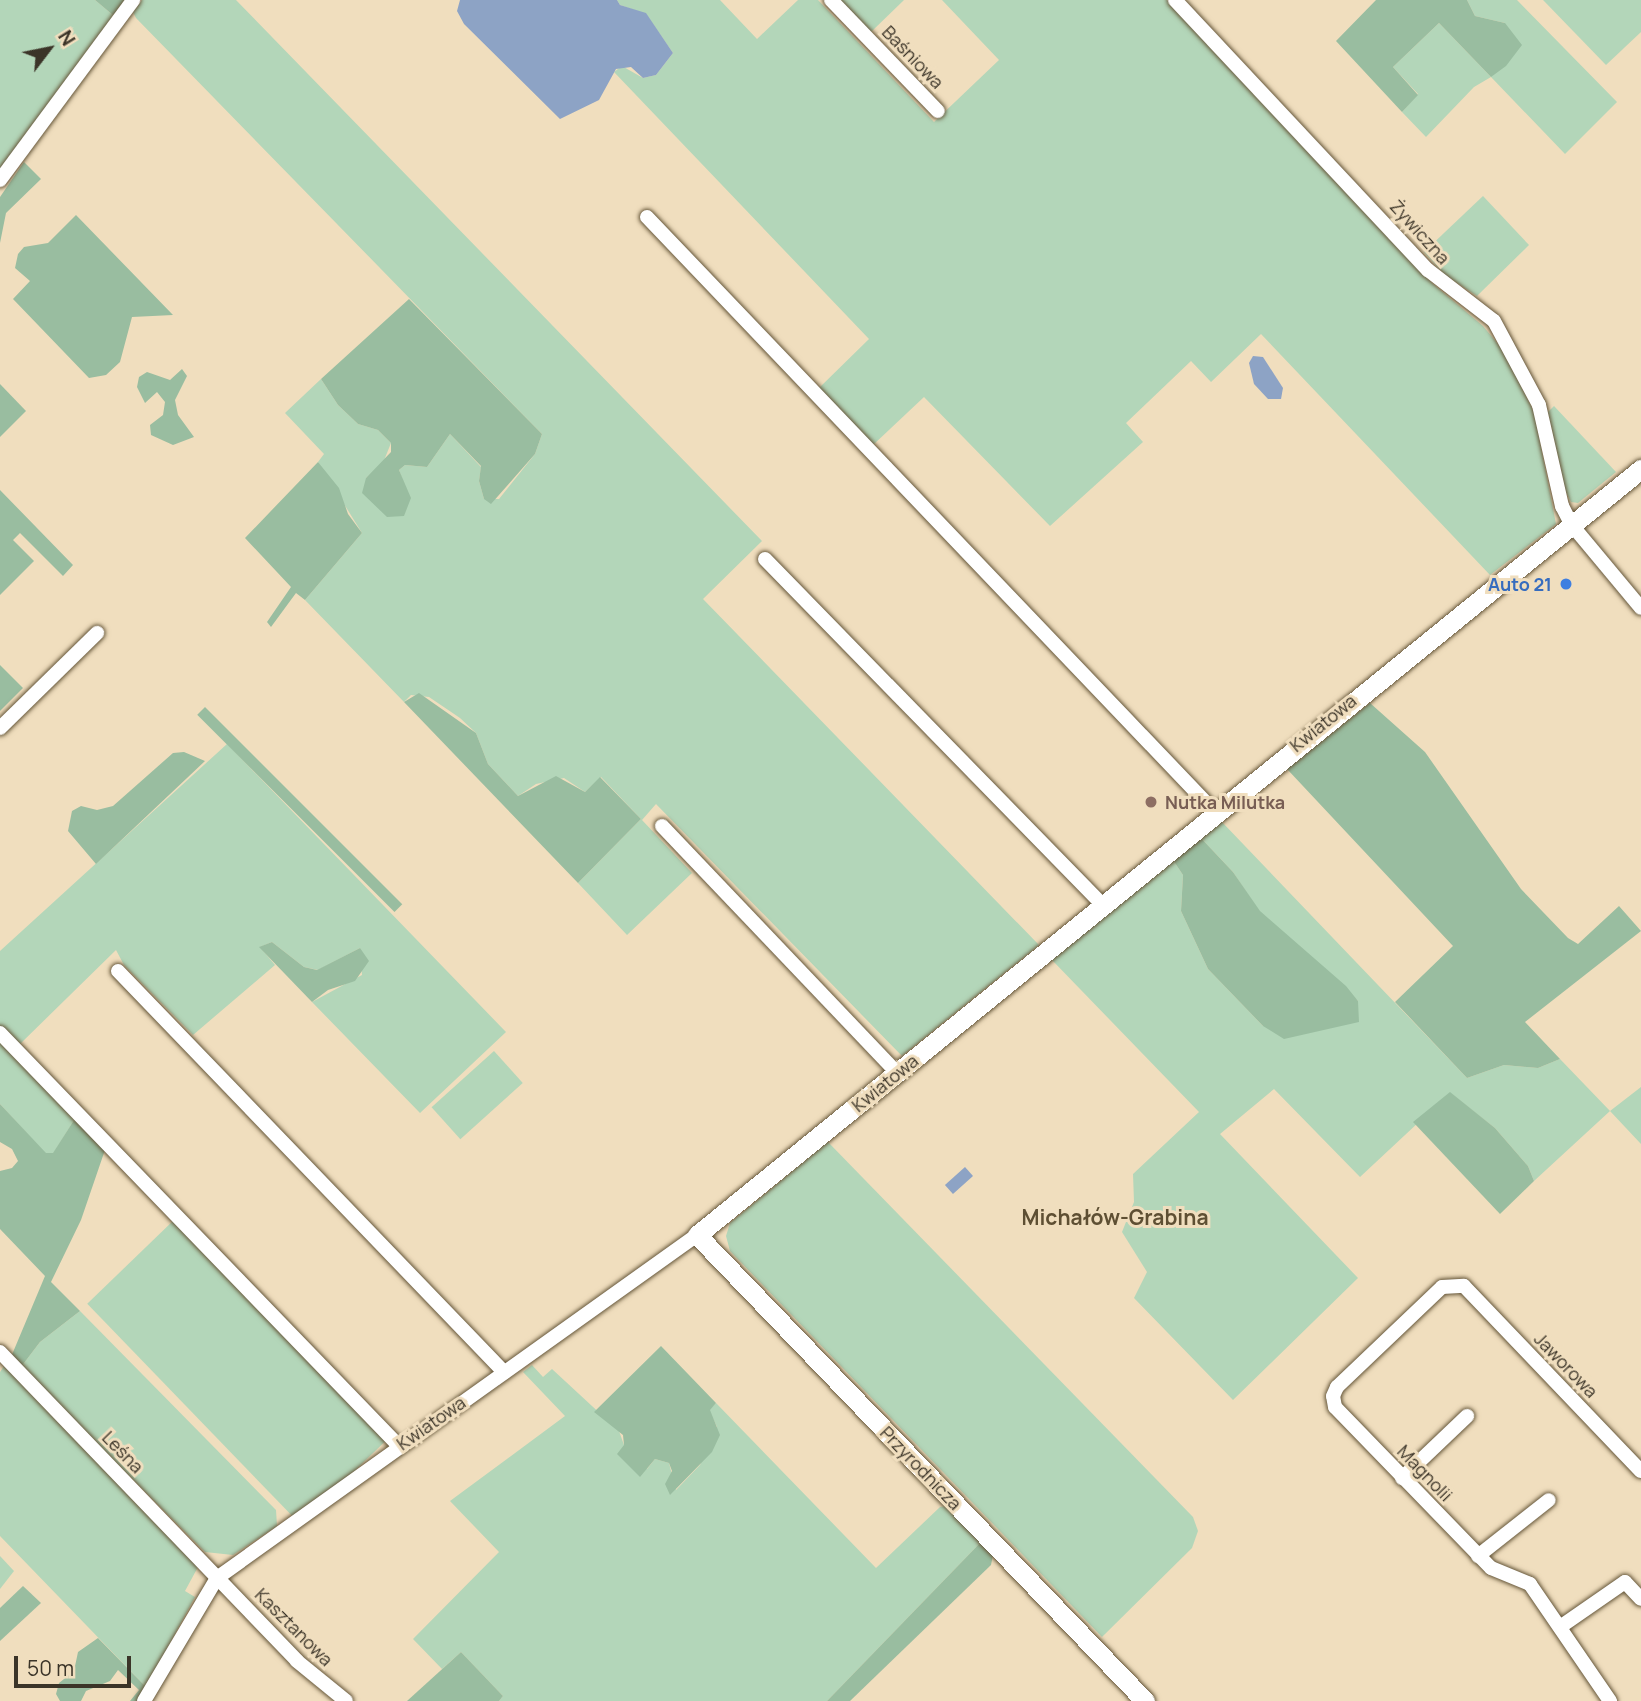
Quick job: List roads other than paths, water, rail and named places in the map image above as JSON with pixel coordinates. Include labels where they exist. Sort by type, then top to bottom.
[{"type":"street","points":[[0,180],[133,0]]},
{"type":"street","name":"Baśniowa","points":[[831,0],[937,111]]},
{"type":"street","name":"Żywiczna","points":[[1175,0],[1427,270],[1494,321],[1539,405],[1562,506],[1571,524],[1641,608]]},
{"type":"street","points":[[647,217],[1214,811]]},
{"type":"street","name":"Kwiatowa","points":[[145,1701],[217,1578],[398,1445],[697,1236],[1214,811],[1641,469]]},
{"type":"street","points":[[765,559],[1102,904]]},
{"type":"street","points":[[0,729],[97,633]]},
{"type":"street","points":[[662,826],[897,1073]]},
{"type":"street","points":[[118,971],[504,1372]]},
{"type":"street","points":[[0,1033],[398,1445]]},
{"type":"street","name":"Przyrodnicza","points":[[697,1236],[1145,1701]]},
{"type":"street","name":"Jaworowa","points":[[1464,1286],[1641,1471]]},
{"type":"street","name":"Magnolii","points":[[1464,1286],[1442,1287],[1336,1387],[1333,1396],[1335,1407],[1478,1556],[1496,1572],[1524,1579],[1610,1701]]},
{"type":"street","name":"Leśna","points":[[0,1352],[217,1578]]},
{"type":"street","points":[[1402,1478],[1467,1416]]},
{"type":"street","points":[[1478,1556],[1549,1500]]},
{"type":"street","name":"Kasztanowa","points":[[217,1578],[297,1661],[346,1701]]},
{"type":"street","points":[[1560,1627],[1625,1582],[1641,1599]]},
{"type":"water","points":[[460,0],[617,0],[620,5],[646,13],[673,53],[656,75],[643,78],[631,67],[616,69],[599,100],[560,119],[464,24],[457,11]]},
{"type":"water","points":[[1253,356],[1263,357],[1283,388],[1281,399],[1268,399],[1254,384],[1249,363]]},
{"type":"water","points":[[965,1167],[973,1176],[953,1194],[945,1185]]},
{"type":"place","name":"Auto 21","points":[[1566,584]]},
{"type":"place","name":"Nutka Milutka","points":[[1151,802]]},
{"type":"district","name":"Michałów-Grabina","points":[[1115,1217]]}]
